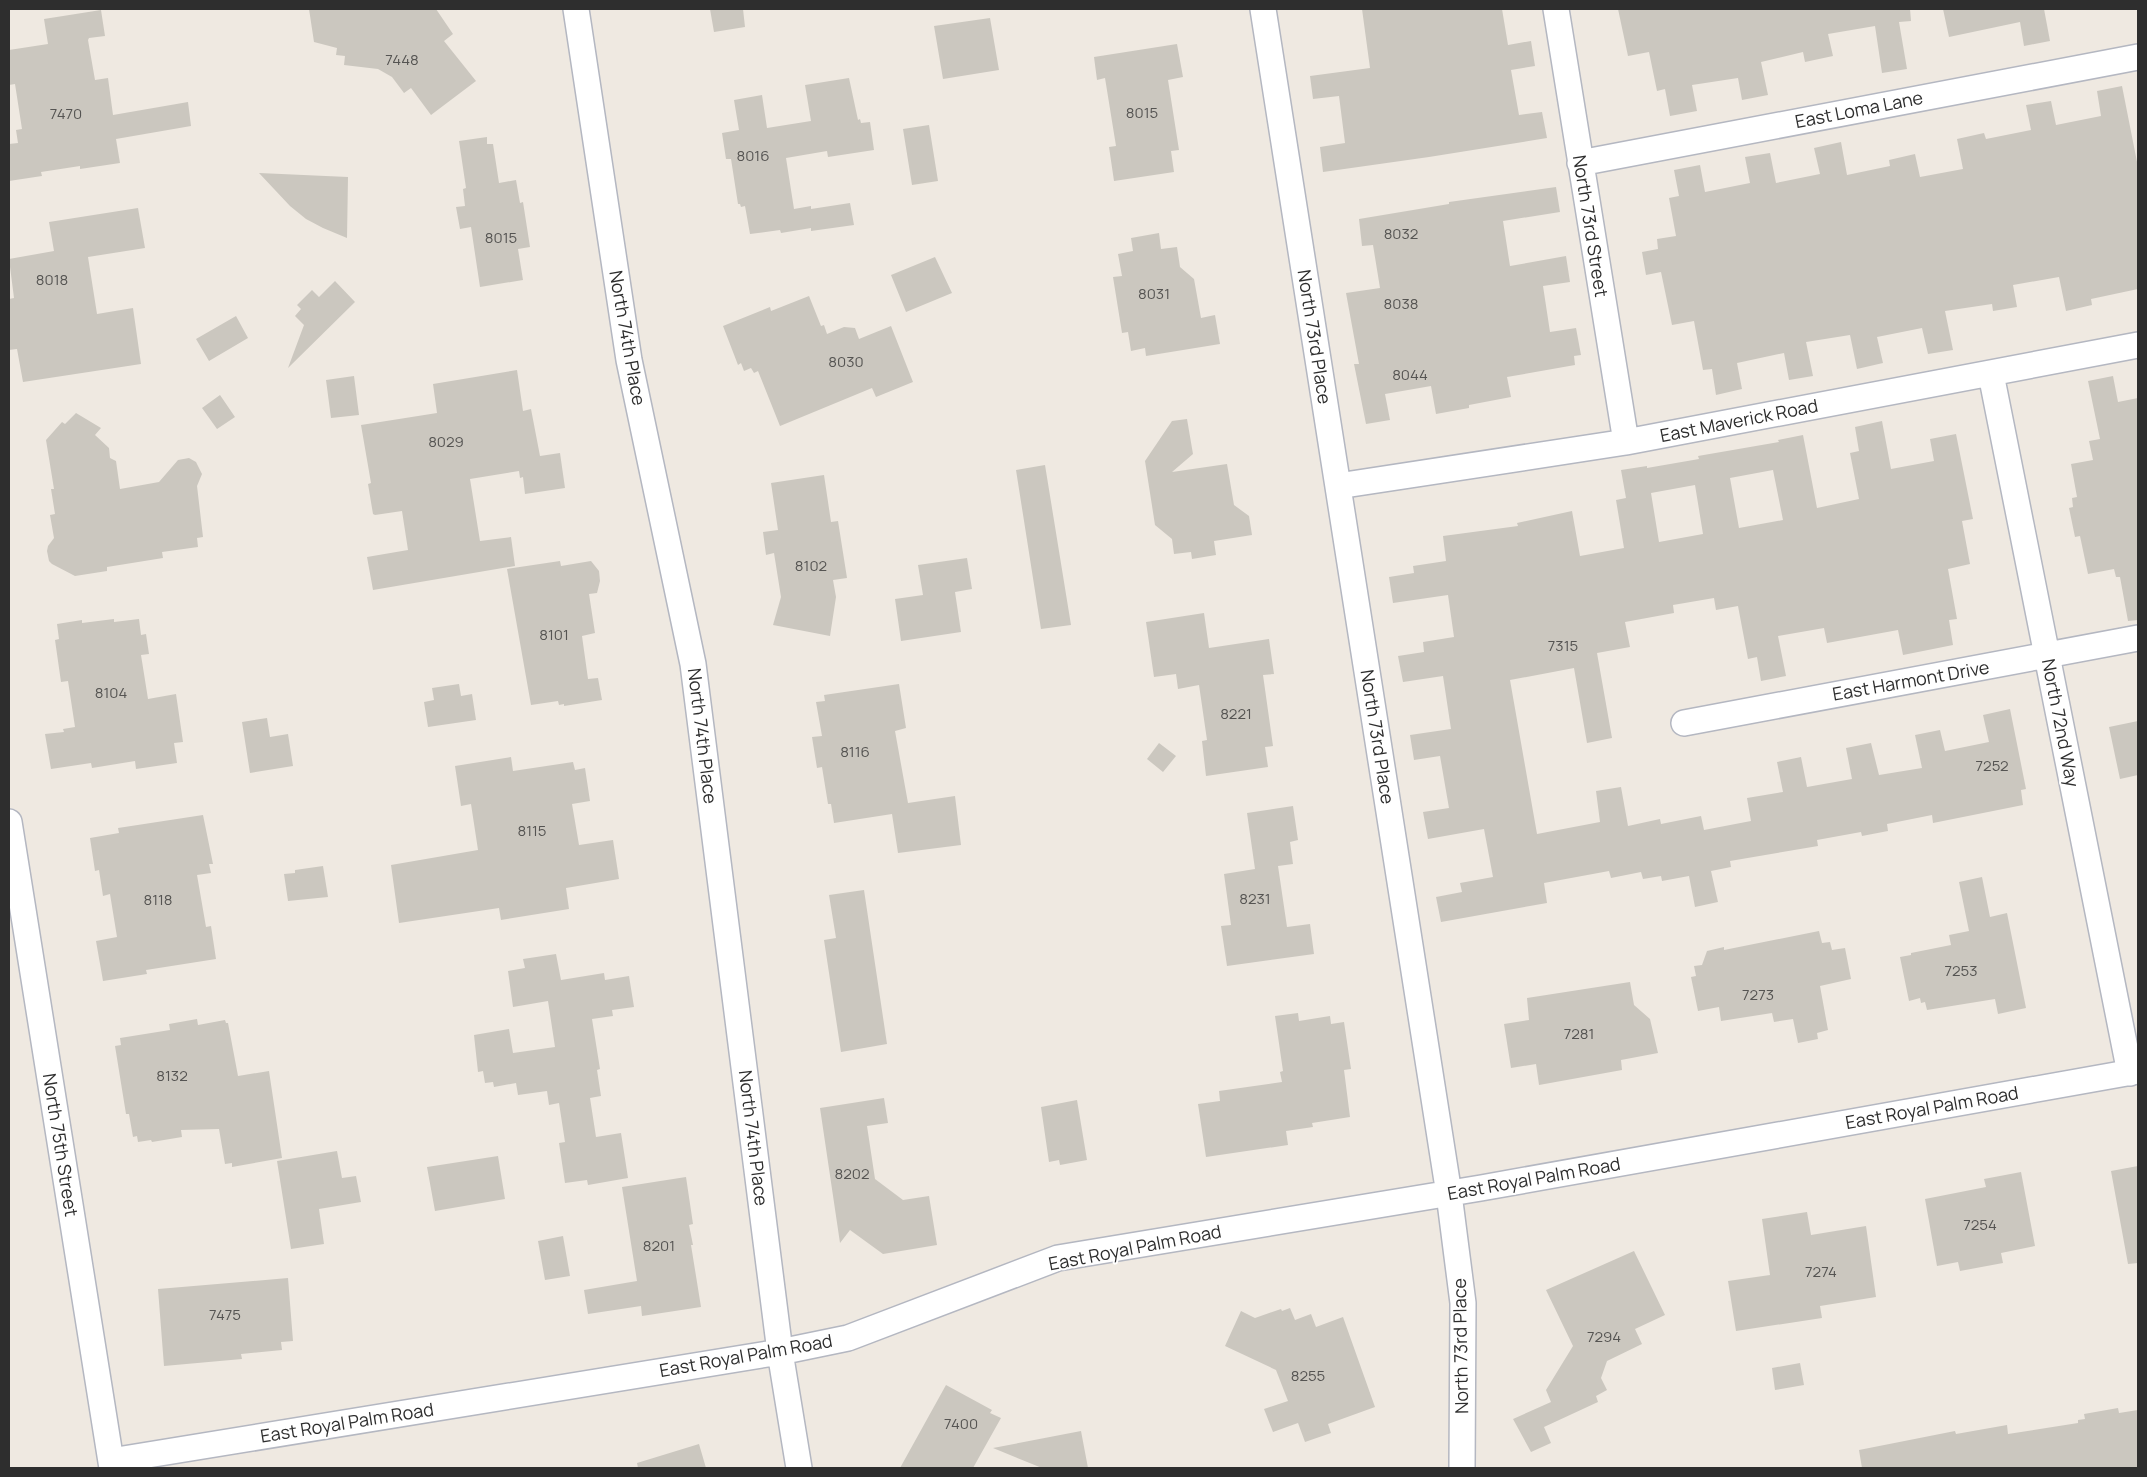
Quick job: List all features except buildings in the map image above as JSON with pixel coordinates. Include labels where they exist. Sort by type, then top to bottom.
[{"type":"street","name":"North 74th Place","points":[[576,9],[629,360],[693,664],[780,1352],[799,1468]]},
{"type":"street","name":"North 73rd Place","points":[[1263,9],[1450,1194],[1464,1303],[1462,1468]]},
{"type":"street","name":"North 73rd Street","points":[[1556,9],[1626,442]]},
{"type":"street","name":"East Loma Lane","points":[[1580,164],[2138,57]]},
{"type":"street","name":"East Maverick Road","points":[[1338,486],[1626,442],[1991,374],[2138,344]]},
{"type":"street","name":"North 72nd Way","points":[[1991,374],[2046,656],[2134,1072]]},
{"type":"street","name":"East Harmont Drive","points":[[1684,723],[2138,638]]},
{"type":"street","name":"North 75th Street","points":[[9,822],[112,1465]]},
{"type":"street","name":"East Royal Palm Road","points":[[112,1465],[780,1352],[848,1338],[1058,1258],[1450,1194],[2134,1072]]}]
